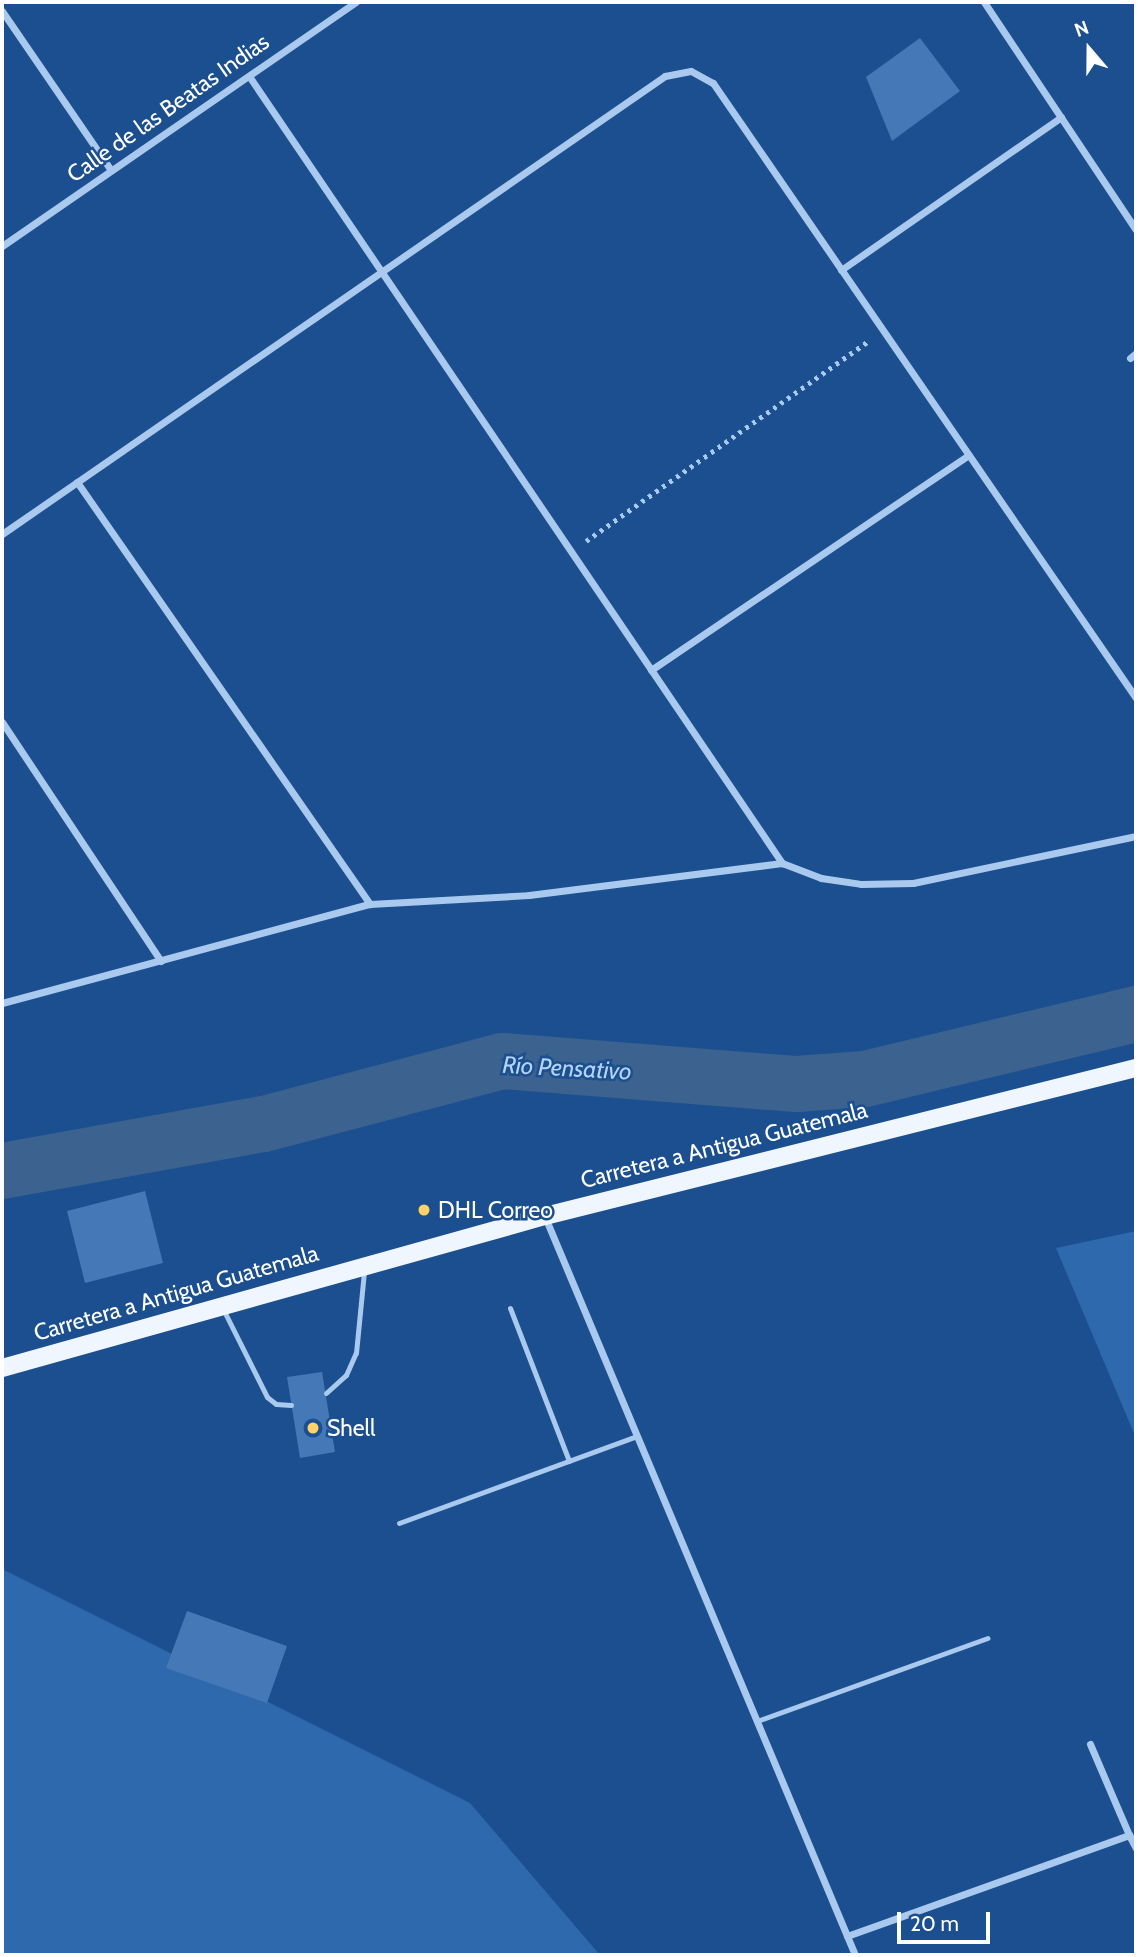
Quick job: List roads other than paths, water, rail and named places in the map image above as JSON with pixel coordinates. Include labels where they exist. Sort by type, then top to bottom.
[{"type":"main road","name":"Carretera a Antigua Guatemala","points":[[2,1368],[545,1216],[1136,1068]]},
{"type":"street","name":"Calle de las Beatas Indias","points":[[2,246],[355,2]]},
{"type":"street","points":[[987,2],[1136,230]]},
{"type":"street","points":[[2,11],[111,170]]},
{"type":"street","points":[[2,534],[665,76],[682,70],[703,75],[713,83],[1136,698]]},
{"type":"street","points":[[249,76],[782,863]]},
{"type":"street","points":[[841,270],[1061,117]]},
{"type":"street","points":[[651,670],[968,455]]},
{"type":"street","points":[[76,482],[370,904]]},
{"type":"street","points":[[2,722],[161,961]]},
{"type":"street","points":[[2,1003],[370,904],[529,895],[782,863],[835,880],[913,883],[1136,836]]},
{"type":"street","points":[[545,1216],[855,1955]]},
{"type":"street","points":[[1090,1744],[1136,1847]]},
{"type":"street","points":[[847,1936],[1129,1835]]},
{"type":"lane","points":[[326,1393],[346,1375],[356,1353],[364,1265]]},
{"type":"lane","points":[[221,1305],[267,1397],[276,1404],[291,1405]]},
{"type":"lane","points":[[510,1308],[569,1461]]},
{"type":"lane","points":[[399,1522],[637,1436]]},
{"type":"lane","points":[[757,1721],[987,1638]]},
{"type":"waterway","name":"Río Pensativo","points":[[2,1171],[264,1124],[503,1061],[797,1084],[865,1079],[1136,1014]]},
{"type":"place","name":"DHL Correo","points":[[424,1210]]},
{"type":"place","name":"Shell","points":[[313,1428]]}]
